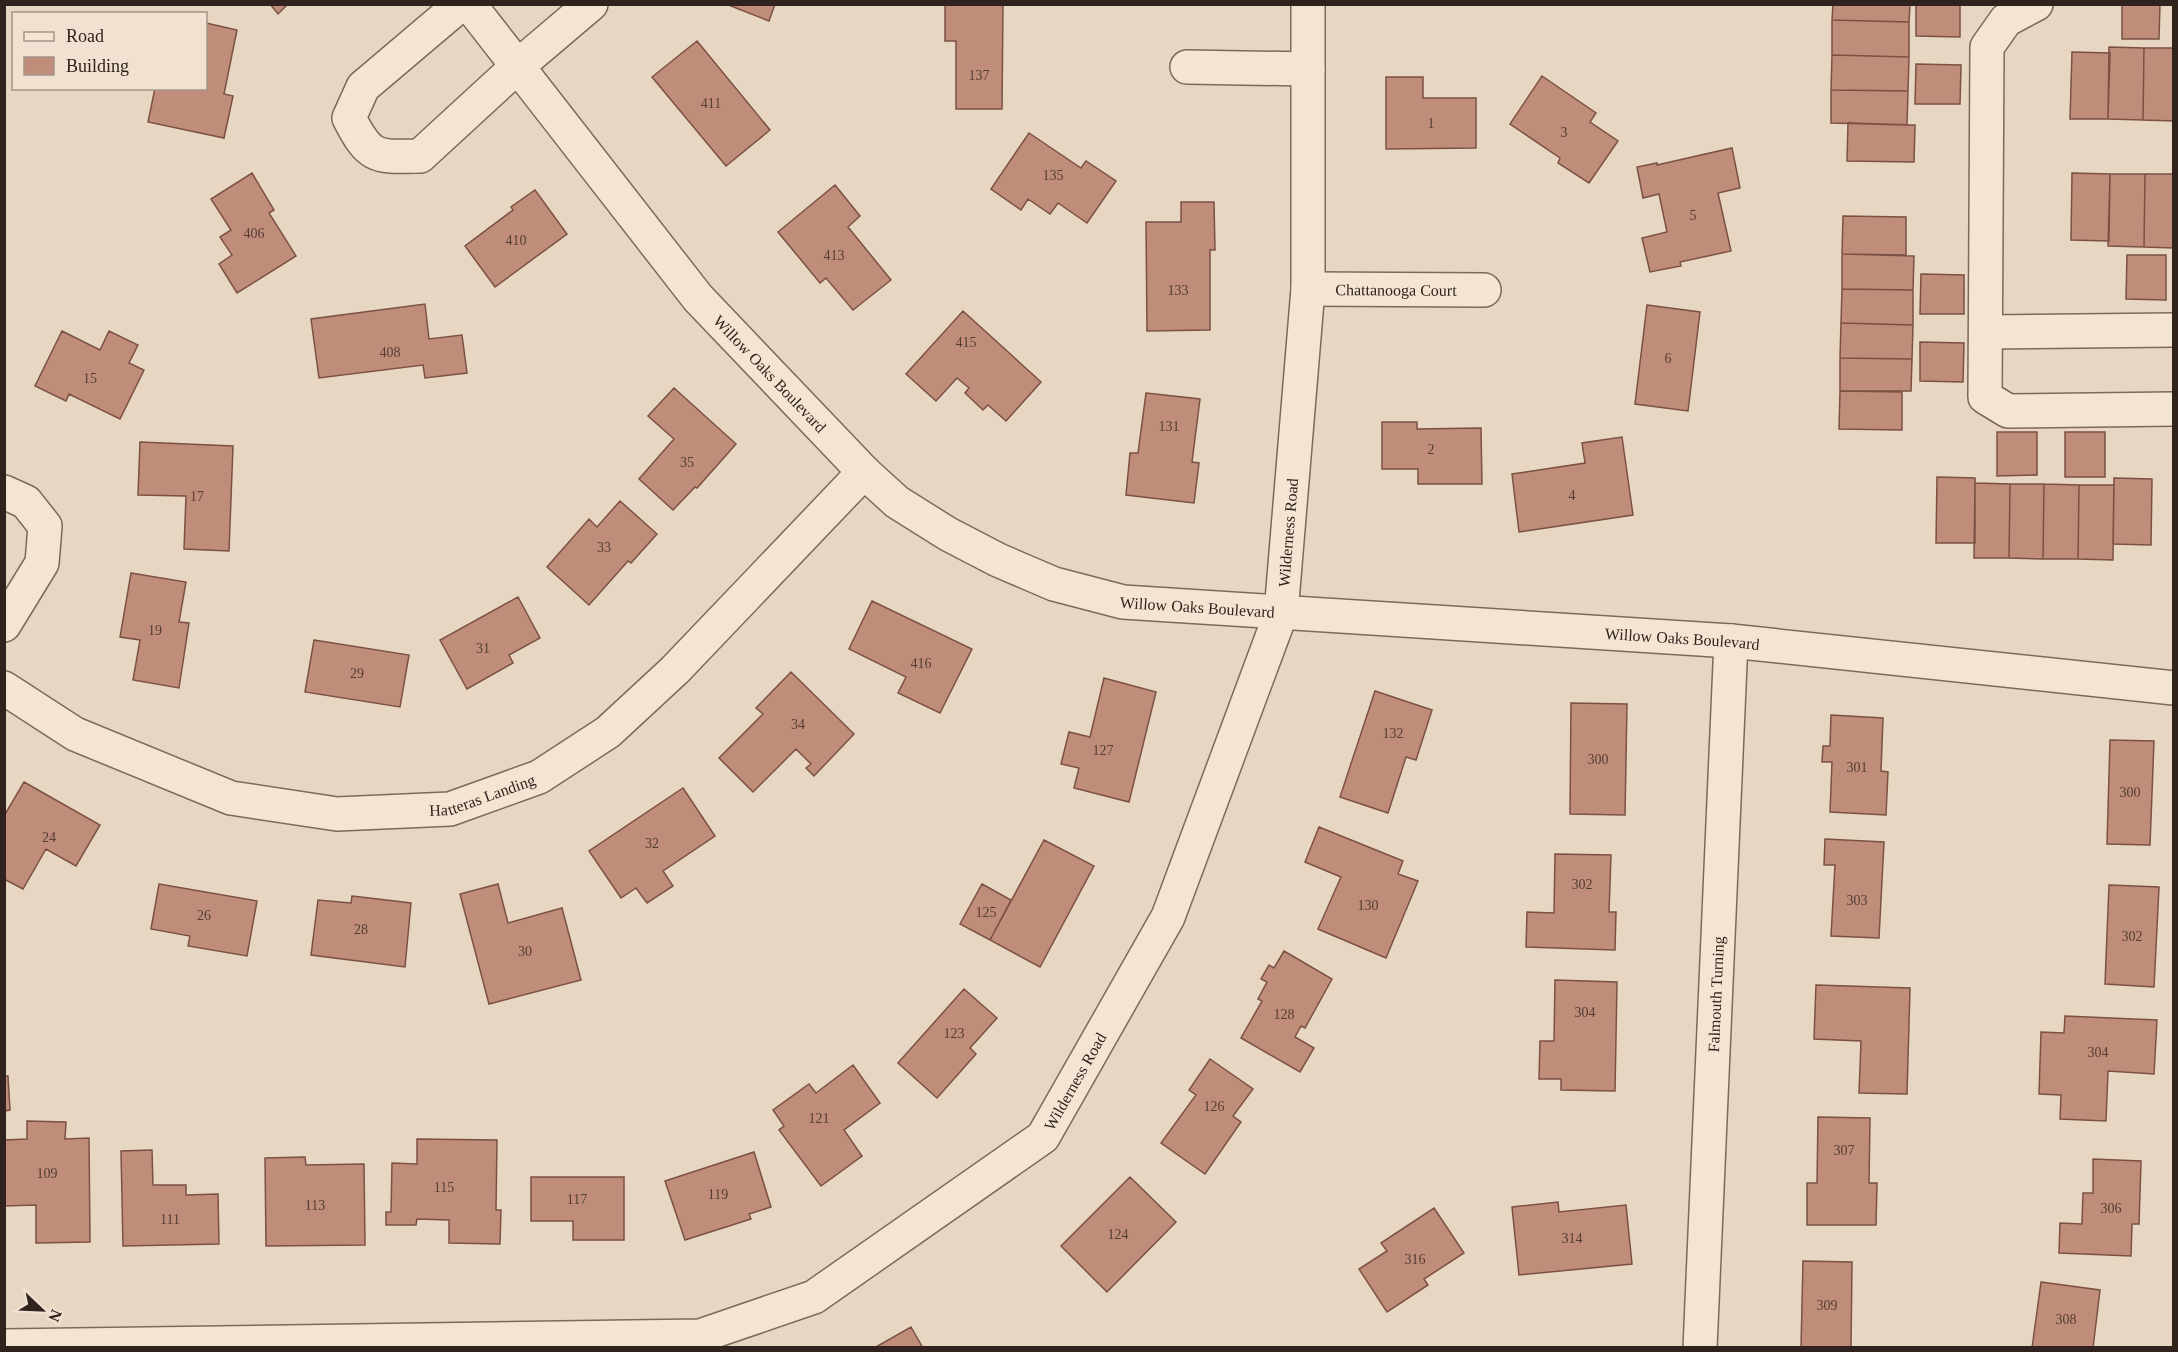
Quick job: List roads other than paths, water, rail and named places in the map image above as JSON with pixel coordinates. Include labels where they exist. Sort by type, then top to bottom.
[{"type":"street","points":[[460,4],[363,87],[349,118],[362,144],[382,157],[420,156],[518,66],[591,4]]},
{"type":"street","name":"Willow Oaks Boulevard","points":[[469,4],[698,298],[864,472],[897,502],[948,534],[998,560],[1054,584],[1123,602],[1731,641],[2174,688]]},
{"type":"street","name":"Wilderness Road","points":[[4,1346],[736,1337],[814,1298],[1043,1137],[1168,916],[1281,613],[1308,289],[1308,4]]},
{"type":"street","points":[[2036,4],[2006,20],[1987,47],[1985,397],[2008,411],[2174,409]]},
{"type":"street","points":[[1187,67],[1308,69]]},
{"type":"street","name":"Chattanooga Court","points":[[1308,289],[1484,290]]},
{"type":"street","points":[[1986,332],[2174,330]]},
{"type":"street","name":"Hatteras Landing","points":[[4,688],[75,734],[231,798],[337,814],[450,809],[539,777],[608,732],[675,670],[864,472]]},
{"type":"street","points":[[4,492],[26,502],[45,526],[42,563],[4,625]]},
{"type":"street","name":"Falmouth Turning","points":[[1700,1347],[1731,641]]}]
